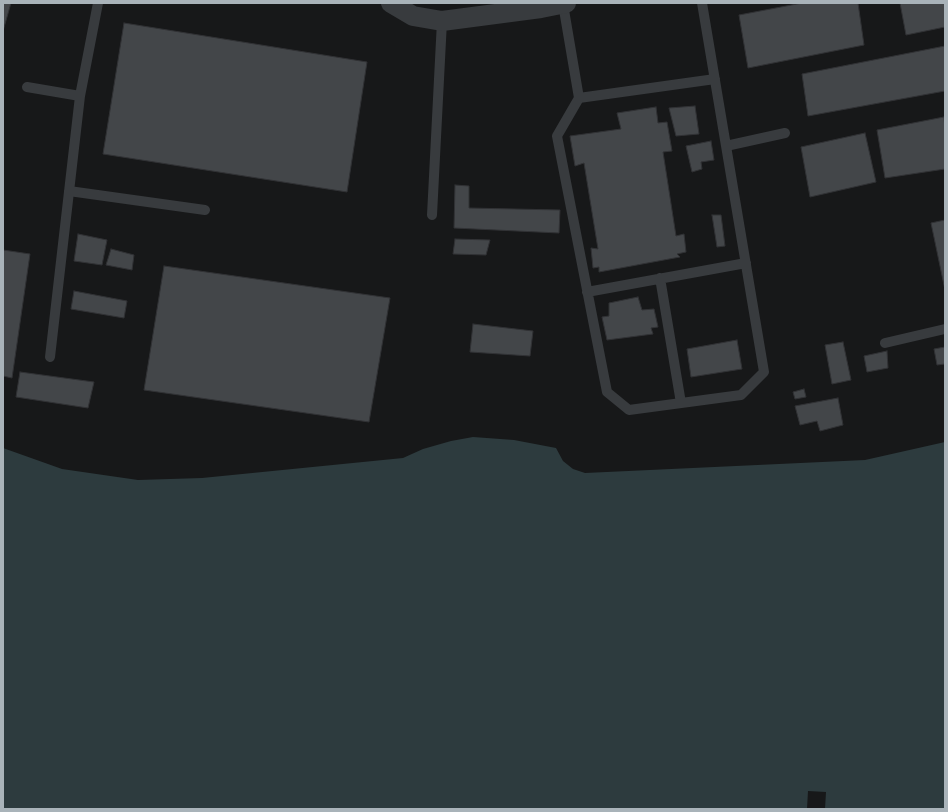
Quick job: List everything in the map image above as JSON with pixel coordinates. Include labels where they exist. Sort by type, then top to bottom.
[{"type":"street","points":[[391,3],[413,16],[442,21],[540,5],[564,3]]},
{"type":"lane","points":[[50,357],[80,96],[98,3]]},
{"type":"lane","points":[[564,3],[579,98],[557,136],[607,392],[629,410],[741,396],[764,372],[702,3]]},
{"type":"lane","points":[[432,215],[442,21]]},
{"type":"lane","points":[[579,98],[715,79]]},
{"type":"lane","points":[[27,87],[80,96]]},
{"type":"lane","points":[[726,146],[785,133]]},
{"type":"lane","points":[[69,191],[205,210]]},
{"type":"lane","points":[[587,292],[746,263]]},
{"type":"lane","points":[[660,278],[681,403]]},
{"type":"lane","points":[[885,343],[945,329]]},
{"type":"shaded area","points":[[473,437],[514,440],[556,448],[563,461],[573,469],[585,473],[865,460],[945,442],[945,809],[825,809],[826,792],[808,791],[807,809],[3,809],[3,448],[62,469],[138,480],[202,478],[403,458],[423,449],[451,441]]},
{"type":"building","points":[[3,3],[11,3],[3,31]]},
{"type":"building","points":[[802,3],[858,3],[864,45],[748,68],[739,15]]},
{"type":"building","points":[[900,3],[945,3],[945,27],[906,35]]},
{"type":"building","points":[[124,23],[367,62],[347,192],[103,154]]},
{"type":"building","points":[[945,46],[945,91],[808,116],[802,74]]},
{"type":"building","points":[[695,106],[699,134],[676,136],[669,108]]},
{"type":"building","points":[[656,107],[658,123],[667,122],[672,151],[663,152],[676,236],[684,234],[686,252],[677,254],[680,257],[599,272],[599,267],[593,268],[591,248],[598,249],[584,163],[575,166],[570,136],[621,129],[617,113]]},
{"type":"building","points":[[944,117],[945,169],[885,178],[877,130]]},
{"type":"building","points":[[865,133],[876,182],[810,197],[801,147]]},
{"type":"building","points":[[711,141],[714,160],[701,162],[702,169],[692,172],[686,146]]},
{"type":"building","points":[[455,185],[469,186],[469,208],[560,210],[559,233],[454,228]]},
{"type":"building","points":[[712,215],[721,215],[725,246],[717,247]]},
{"type":"building","points":[[945,220],[945,290],[931,223]]},
{"type":"building","points":[[78,234],[107,240],[102,265],[74,261]]},
{"type":"building","points":[[455,239],[490,240],[486,255],[453,254]]},
{"type":"building","points":[[111,249],[134,255],[132,270],[106,265]]},
{"type":"building","points":[[3,250],[30,254],[12,378],[3,376]]},
{"type":"building","points":[[164,266],[390,298],[369,422],[144,390]]},
{"type":"building","points":[[74,291],[127,301],[124,318],[71,309]]},
{"type":"building","points":[[638,297],[642,310],[654,309],[658,327],[651,328],[653,334],[607,340],[602,317],[609,316],[609,303]]},
{"type":"building","points":[[473,324],[533,331],[530,356],[470,352]]},
{"type":"building","points":[[737,340],[742,369],[691,377],[687,349]]},
{"type":"building","points":[[843,342],[851,380],[832,384],[825,345]]},
{"type":"building","points":[[945,347],[945,364],[937,365],[934,349]]},
{"type":"building","points":[[887,351],[888,368],[867,372],[864,356]]},
{"type":"building","points":[[20,372],[94,382],[88,408],[16,397]]},
{"type":"building","points":[[804,389],[806,397],[795,399],[793,392]]},
{"type":"building","points":[[838,398],[843,425],[820,431],[817,421],[800,425],[795,406]]}]
